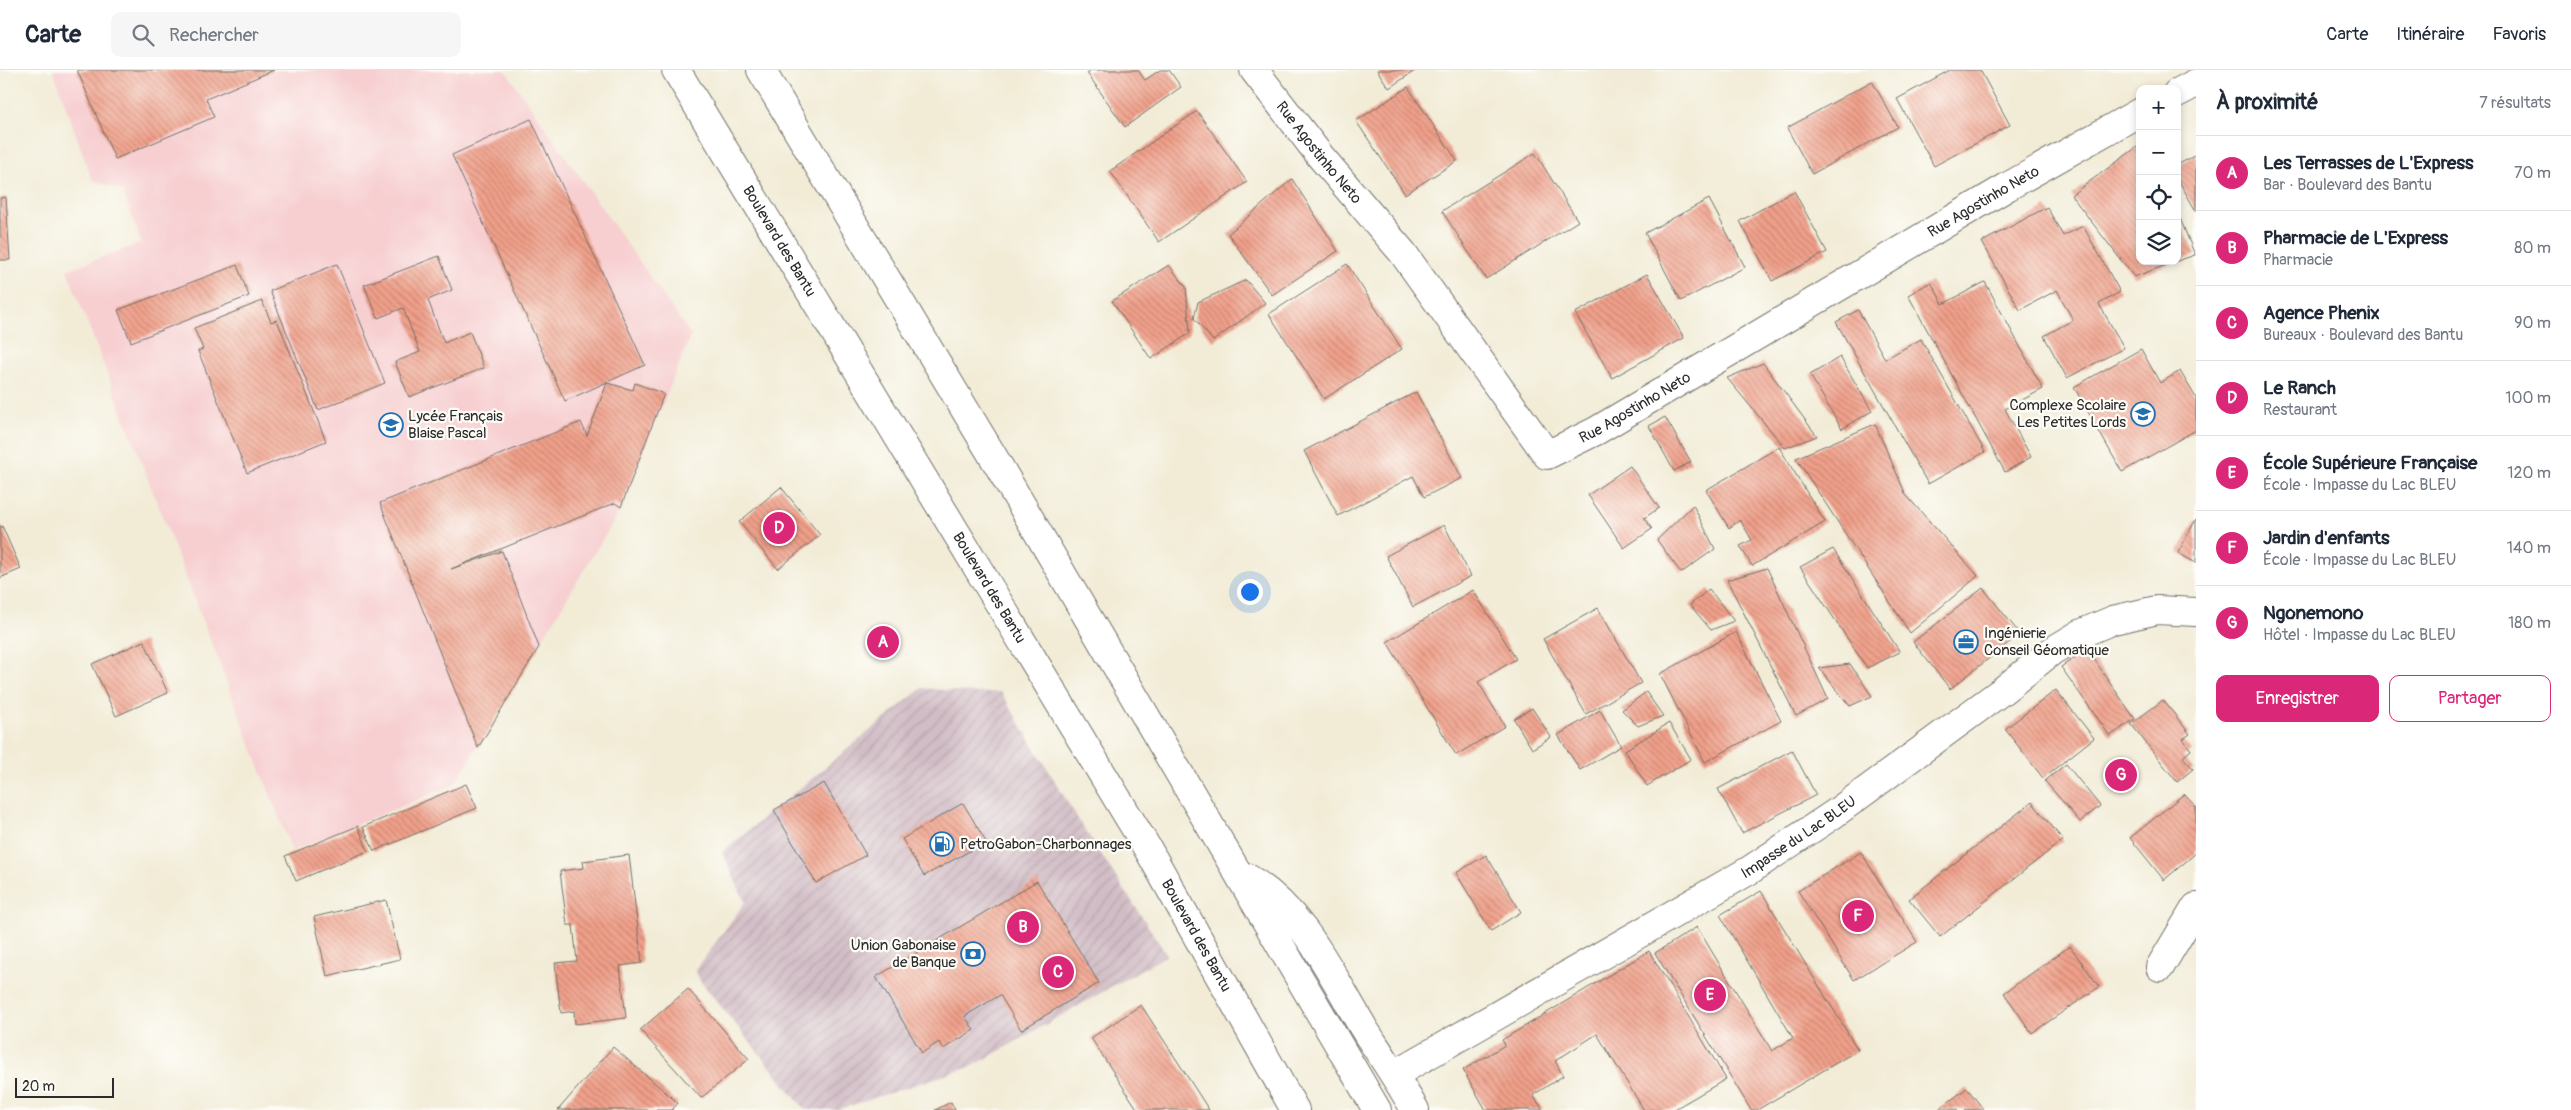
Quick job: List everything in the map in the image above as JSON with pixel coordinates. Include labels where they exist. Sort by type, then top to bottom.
[{"type":"main road","name":"Boulevard des Bantu","points":[[676,70],[1149,850],[1295,1110]]},
{"type":"main road","points":[[761,70],[997,463],[1377,1110]]},
{"type":"main road","name":"Rue Agostinho Neto","points":[[1254,70],[1321,157],[1403,253],[1547,455],[1596,430],[2006,186],[2136,114]]},
{"type":"main road","points":[[2181,91],[2196,84]]},
{"type":"main road","name":"Impasse du Lac BLEU","points":[[1395,1074],[1750,870],[1834,814],[2052,652],[2080,634],[2112,620],[2157,610],[2196,612]]},
{"type":"main road","points":[[1239,874],[1267,890],[1297,922],[1328,964],[1367,1033],[1395,1074],[1415,1110]]},
{"type":"main road","points":[[2160,967],[2196,907]]},
{"type":"shaded area","name":"Lycée Français Blaise Pascal","points":[[53,70],[505,70],[691,335],[618,514],[454,785],[292,851],[67,270],[141,243],[123,191],[92,180]]},
{"type":"shaded area","points":[[922,688],[975,693],[1001,692],[1078,819],[1167,955],[973,1066],[837,1110],[805,1110],[701,982],[695,971],[745,902],[722,852]],"holes":[[[824,783],[865,855],[775,810]],[[1037,881],[1099,983],[1021,1030],[1000,995],[965,1016],[974,1031],[944,1049],[939,1042],[922,1053],[876,977]]]},
{"type":"building","points":[[77,70],[274,70],[206,99],[214,117],[115,159]]},
{"type":"building","points":[[1091,70],[1138,70],[1145,80],[1160,70],[1169,70],[1181,87],[1125,127],[1087,73]]},
{"type":"building","points":[[1377,70],[1416,70],[1389,88]]},
{"type":"building","points":[[1950,70],[1980,70],[2010,125],[1934,166],[1897,99]]},
{"type":"building","points":[[1872,81],[1898,127],[1812,174],[1787,128]]},
{"type":"building","points":[[1408,87],[1457,161],[1405,194],[1356,121]]},
{"type":"building","points":[[1197,111],[1247,182],[1159,242],[1110,171]]},
{"type":"building","points":[[531,119],[645,365],[565,401],[452,155]]},
{"type":"building","points":[[2136,148],[2136,265],[2166,265],[2134,277],[2071,195]]},
{"type":"building","points":[[1535,153],[1578,221],[1486,279],[1442,211]]},
{"type":"building","points":[[2196,155],[2196,211],[2181,185],[2181,163]]},
{"type":"building","points":[[1292,179],[1338,251],[1272,295],[1228,234]]},
{"type":"building","points":[[1794,191],[1827,252],[1772,281],[1740,221]]},
{"type":"building","points":[[6,197],[10,260],[0,260],[0,198]]},
{"type":"building","points":[[1709,199],[1745,267],[1681,301],[1645,233]]},
{"type":"building","points":[[2047,207],[2063,236],[2083,226],[2120,292],[2099,304],[2124,348],[2067,378],[2044,336],[2073,320],[2057,290],[2020,310],[1982,242]]},
{"type":"building","points":[[2181,221],[2195,255],[2181,260]]},
{"type":"building","points":[[439,256],[452,290],[428,300],[444,343],[470,332],[484,368],[409,397],[395,362],[420,352],[403,308],[378,318],[364,285]]},
{"type":"building","points":[[337,264],[385,383],[318,410],[270,291]]},
{"type":"building","points":[[1347,264],[1402,349],[1324,399],[1269,314]]},
{"type":"building","points":[[237,265],[249,296],[131,342],[118,310]]},
{"type":"building","points":[[1169,265],[1186,287],[1190,333],[1151,359],[1112,301]]},
{"type":"building","points":[[1647,274],[1684,338],[1612,378],[1575,313]]},
{"type":"building","points":[[1246,280],[1265,303],[1213,341],[1194,318],[1198,302]]},
{"type":"building","points":[[1931,282],[1943,304],[1985,282],[2043,389],[2005,409],[2031,457],[2005,472],[1908,295]]},
{"type":"building","points":[[262,301],[271,322],[277,320],[326,441],[247,473],[198,351],[203,349],[194,328]]},
{"type":"building","points":[[1858,310],[1885,359],[1921,339],[1985,452],[1928,484],[1836,322]]},
{"type":"building","name":"Complexe Scolaire Les Petites Lords","points":[[2141,349],[2160,383],[2180,371],[2196,398],[2196,430],[2122,472],[2074,387]]},
{"type":"building","points":[[1840,357],[1872,411],[1842,429],[1810,375]]},
{"type":"building","points":[[1763,363],[1817,436],[1785,448],[1727,378]]},
{"type":"building","points":[[607,383],[633,390],[635,383],[664,394],[621,507],[615,503],[451,569],[502,551],[539,647],[478,748],[380,503],[581,422],[587,436]]},
{"type":"building","points":[[1416,392],[1462,478],[1424,497],[1413,476],[1338,516],[1304,451]]},
{"type":"building","points":[[1665,417],[1691,462],[1674,471],[1649,426]]},
{"type":"building","points":[[1875,424],[1906,495],[1978,576],[1910,633],[1796,458]]},
{"type":"building","points":[[1779,447],[1825,522],[1752,566],[1740,546],[1752,540],[1740,520],[1729,528],[1706,490]]},
{"type":"building","points":[[1630,466],[1659,508],[1644,518],[1652,529],[1624,548],[1588,495]]},
{"type":"building","points":[[781,487],[820,535],[778,569],[739,522]]},
{"type":"building","points":[[1693,505],[1715,549],[1681,573],[1657,540]]},
{"type":"building","points":[[2196,519],[2196,563],[2178,553]]},
{"type":"building","points":[[1444,525],[1471,576],[1413,607],[1386,556]]},
{"type":"building","points":[[2,526],[21,569],[0,578],[0,527]]},
{"type":"building","points":[[1833,549],[1900,652],[1867,668],[1800,567]]},
{"type":"building","points":[[1767,568],[1828,699],[1796,716],[1727,580]]},
{"type":"building","points":[[1983,588],[2020,634],[1950,689],[1913,642]]},
{"type":"building","points":[[1709,589],[1734,621],[1711,630],[1690,605]]},
{"type":"building","points":[[1473,590],[1516,659],[1478,682],[1505,726],[1456,755],[1387,642]]},
{"type":"building","points":[[1598,608],[1641,683],[1586,714],[1543,639]]},
{"type":"building","points":[[1736,632],[1781,721],[1705,762],[1660,674]]},
{"type":"building","points":[[144,641],[168,693],[116,716],[92,664]]},
{"type":"building","points":[[2087,649],[2135,719],[2110,736],[2061,667]]},
{"type":"building","points":[[1850,664],[1872,696],[1850,706],[1819,668]]},
{"type":"building","points":[[2056,690],[2094,738],[2043,778],[2005,729]]},
{"type":"building","points":[[1646,692],[1663,716],[1638,726],[1622,710]]},
{"type":"building","points":[[2163,700],[2190,734],[2183,739],[2191,750],[2183,757],[2193,769],[2177,782],[2131,724]]},
{"type":"building","points":[[1532,708],[1551,737],[1532,749],[1514,719]]},
{"type":"building","points":[[1600,710],[1621,746],[1580,770],[1558,735]]},
{"type":"building","points":[[1669,723],[1691,759],[1647,786],[1625,750]]},
{"type":"building","points":[[1792,750],[1816,795],[1742,833],[1718,789]]},
{"type":"building","points":[[2066,764],[2100,806],[2080,822],[2045,781]]},
{"type":"building","points":[[824,783],[866,855],[816,883],[774,810]]},
{"type":"building","points":[[466,784],[477,808],[374,851],[363,827]]},
{"type":"building","points":[[2184,794],[2196,807],[2196,853],[2164,880],[2130,838]]},
{"type":"building","points":[[2032,802],[2063,840],[1940,937],[1909,899]]},
{"type":"building","points":[[963,803],[986,842],[924,876],[902,839]]},
{"type":"building","points":[[358,826],[368,851],[296,881],[285,856]]},
{"type":"building","points":[[1861,852],[1917,942],[1854,980],[1798,891]]},
{"type":"building","points":[[629,855],[642,963],[620,966],[626,1018],[575,1024],[574,1011],[561,1013],[555,963],[577,961],[573,925],[567,925],[560,871],[584,868],[583,861]]},
{"type":"building","points":[[1486,855],[1521,912],[1491,931],[1456,873]]},
{"type":"building","points":[[1037,881],[1099,983],[1021,1030],[1000,995],[965,1016],[974,1030],[943,1049],[939,1042],[922,1053],[876,977]]},
{"type":"building","points":[[1761,891],[1858,1050],[1757,1110],[1751,1110],[1655,953],[1697,927],[1772,1051],[1793,1038],[1720,915]]},
{"type":"building","points":[[386,900],[400,959],[327,976],[314,917]]},
{"type":"building","points":[[2070,946],[2099,987],[2032,1033],[2004,993]]},
{"type":"building","points":[[1649,951],[1726,1079],[1673,1110],[1644,1110],[1597,1034],[1555,1061],[1563,1076],[1533,1095],[1543,1110],[1486,1110],[1463,1070],[1505,1045],[1502,1040]]},
{"type":"building","points":[[688,989],[749,1059],[701,1098],[640,1030]]},
{"type":"building","points":[[1141,1005],[1209,1110],[1138,1110],[1091,1038]]},
{"type":"building","points":[[613,1047],[678,1103],[672,1110],[558,1110]]},
{"type":"building","points":[[1967,1088],[1984,1110],[1939,1109]]},
{"type":"building","points":[[951,1102],[955,1110],[935,1110]]},
{"type":"place","name":"Complexe Scolaire Les Petites Lords","points":[[2143,414]]},
{"type":"place","name":"Lycée Français Blaise Pascal","points":[[391,425]]},
{"type":"place","name":"Le Ranch","points":[[779,528]]},
{"type":"place","name":"Les Terrasses de L'Express","points":[[883,642]]},
{"type":"place","name":"Ingénierie Conseil Géomatique","points":[[1966,642]]},
{"type":"place","name":"Ngonemono","points":[[2121,775]]},
{"type":"place","name":"PetroGabon-Charbonnages","points":[[942,844]]},
{"type":"place","name":"Jardin d'enfants","points":[[1858,916]]},
{"type":"place","name":"Pharmacie de L'Express","points":[[1023,927]]},
{"type":"place","name":"Union Gabonaise de Banque","points":[[973,954]]},
{"type":"place","name":"Agence Phenix","points":[[1058,972]]},
{"type":"place","name":"École Supérieure Française","points":[[1710,995]]}]
